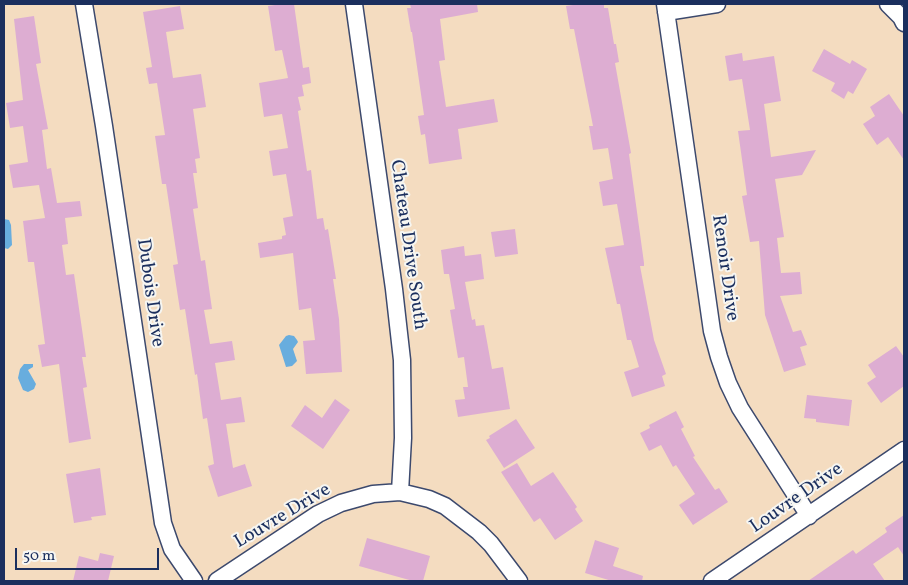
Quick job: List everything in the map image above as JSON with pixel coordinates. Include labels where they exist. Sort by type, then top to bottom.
[{"type":"street","name":"Dubois Drive","points":[[84,4],[163,523],[172,548],[194,581]]},
{"type":"street","name":"Chateau Drive South","points":[[354,4],[394,289],[402,360],[403,438],[400,492]]},
{"type":"street","points":[[666,8],[716,4]]},
{"type":"street","points":[[888,4],[901,17],[904,23]]},
{"type":"street","name":"Renoir Drive","points":[[666,8],[706,287],[719,357],[728,383],[740,408],[809,516]]},
{"type":"street","name":"Louvre Drive","points":[[712,581],[904,450]]},
{"type":"street","name":"Louvre Drive","points":[[218,581],[318,514],[341,503],[373,494],[400,492],[429,499],[445,506],[479,532],[491,544],[518,581]]},
{"type":"water","points":[[4,219],[9,220],[11,225],[12,245],[8,249],[4,248]]},
{"type":"water","points":[[289,335],[294,336],[298,342],[293,349],[297,361],[292,366],[286,367],[279,345]]},
{"type":"water","points":[[24,364],[33,364],[33,367],[28,370],[36,384],[34,389],[28,392],[23,390],[18,378],[20,369]]},
{"type":"building","points":[[294,4],[303,68],[309,67],[311,83],[302,85],[304,96],[298,97],[301,110],[298,111],[307,171],[311,170],[317,219],[323,218],[325,230],[328,229],[336,279],[333,279],[339,319],[342,372],[306,374],[303,341],[315,340],[311,308],[299,310],[293,253],[260,258],[258,243],[282,239],[282,236],[286,235],[283,218],[293,216],[286,174],[273,176],[269,151],[288,148],[282,114],[264,117],[259,83],[288,78],[282,50],[275,51],[268,6]]},
{"type":"building","points":[[410,4],[477,4],[478,12],[440,19],[445,60],[439,61],[446,107],[494,99],[498,122],[458,129],[462,159],[429,164],[425,134],[421,135],[418,116],[424,115],[407,8],[411,8]]},
{"type":"building","points":[[604,4],[604,8],[608,8],[619,62],[615,63],[631,153],[629,154],[644,263],[644,266],[640,266],[654,340],[666,374],[662,376],[665,386],[632,397],[624,372],[639,367],[631,340],[627,340],[620,304],[617,304],[605,248],[624,245],[617,204],[603,206],[599,182],[613,179],[608,148],[593,150],[589,126],[593,126],[574,29],[570,29],[566,6]]},
{"type":"building","points":[[180,6],[184,29],[166,32],[173,78],[201,74],[206,107],[193,109],[200,158],[195,159],[197,173],[193,173],[198,208],[193,209],[201,261],[205,260],[212,309],[204,310],[210,344],[232,341],[235,360],[215,363],[221,400],[241,397],[245,422],[226,424],[233,468],[245,464],[252,486],[218,497],[208,466],[214,464],[207,418],[203,419],[185,309],[180,310],[173,265],[178,264],[166,184],[162,184],[155,136],[165,135],[157,83],[149,84],[146,68],[152,67],[143,12]]},
{"type":"building","points":[[34,16],[41,63],[36,64],[48,129],[42,130],[47,169],[51,168],[57,203],[80,201],[82,216],[65,218],[68,244],[62,245],[66,275],[74,274],[86,357],[82,357],[87,387],[83,388],[91,439],[69,443],[59,364],[42,367],[38,345],[45,344],[34,262],[28,262],[23,221],[45,218],[39,185],[13,188],[9,165],[28,162],[23,126],[10,128],[6,103],[23,100],[14,19]]},
{"type":"building","points":[[824,49],[850,64],[852,60],[867,69],[853,94],[848,91],[844,99],[831,91],[835,83],[812,71]]},
{"type":"building","points":[[742,53],[743,61],[774,56],[781,101],[764,104],[771,157],[816,150],[802,175],[775,179],[784,237],[777,238],[781,273],[800,272],[802,294],[780,296],[793,332],[801,330],[807,345],[800,347],[806,365],[784,372],[765,315],[759,241],[750,242],[742,196],[747,195],[738,131],[750,130],[742,79],[729,81],[725,56]]},
{"type":"building","points":[[889,94],[904,116],[904,160],[888,137],[877,145],[863,124],[875,116],[870,107]]},
{"type":"building","points":[[515,229],[518,254],[495,257],[491,232]]},
{"type":"building","points":[[464,246],[465,256],[481,254],[484,279],[465,282],[472,320],[475,319],[476,326],[484,325],[492,369],[503,367],[510,409],[458,417],[455,400],[465,399],[463,387],[468,387],[464,357],[458,358],[450,310],[455,309],[449,274],[444,274],[441,250]]},
{"type":"building","points":[[896,346],[904,357],[904,386],[881,403],[867,383],[876,377],[868,365]]},
{"type":"building","points":[[807,395],[852,400],[849,426],[816,422],[816,419],[804,418]]},
{"type":"building","points":[[335,399],[350,410],[323,449],[291,426],[305,405],[322,418]]},
{"type":"building","points":[[676,411],[684,427],[681,429],[695,456],[693,457],[715,490],[719,488],[728,502],[693,525],[679,505],[695,494],[676,465],[673,467],[661,445],[649,451],[640,433],[650,428],[649,425]]},
{"type":"building","points":[[516,419],[535,448],[504,468],[486,440],[490,438],[489,436]]},
{"type":"building","points":[[517,463],[531,486],[553,472],[577,507],[575,509],[583,521],[555,540],[540,518],[534,522],[501,472]]},
{"type":"building","points":[[100,468],[106,515],[91,517],[92,520],[74,523],[66,474]]},
{"type":"building","points":[[904,515],[904,556],[898,547],[873,564],[885,581],[808,581],[853,550],[856,554],[887,532],[885,528]]},
{"type":"building","points":[[367,538],[430,556],[423,581],[413,581],[359,566]]},
{"type":"building","points":[[595,540],[619,548],[613,566],[643,576],[642,581],[612,581],[585,573]]},
{"type":"building","points":[[100,553],[114,556],[108,581],[73,581],[79,556],[98,561]]}]
